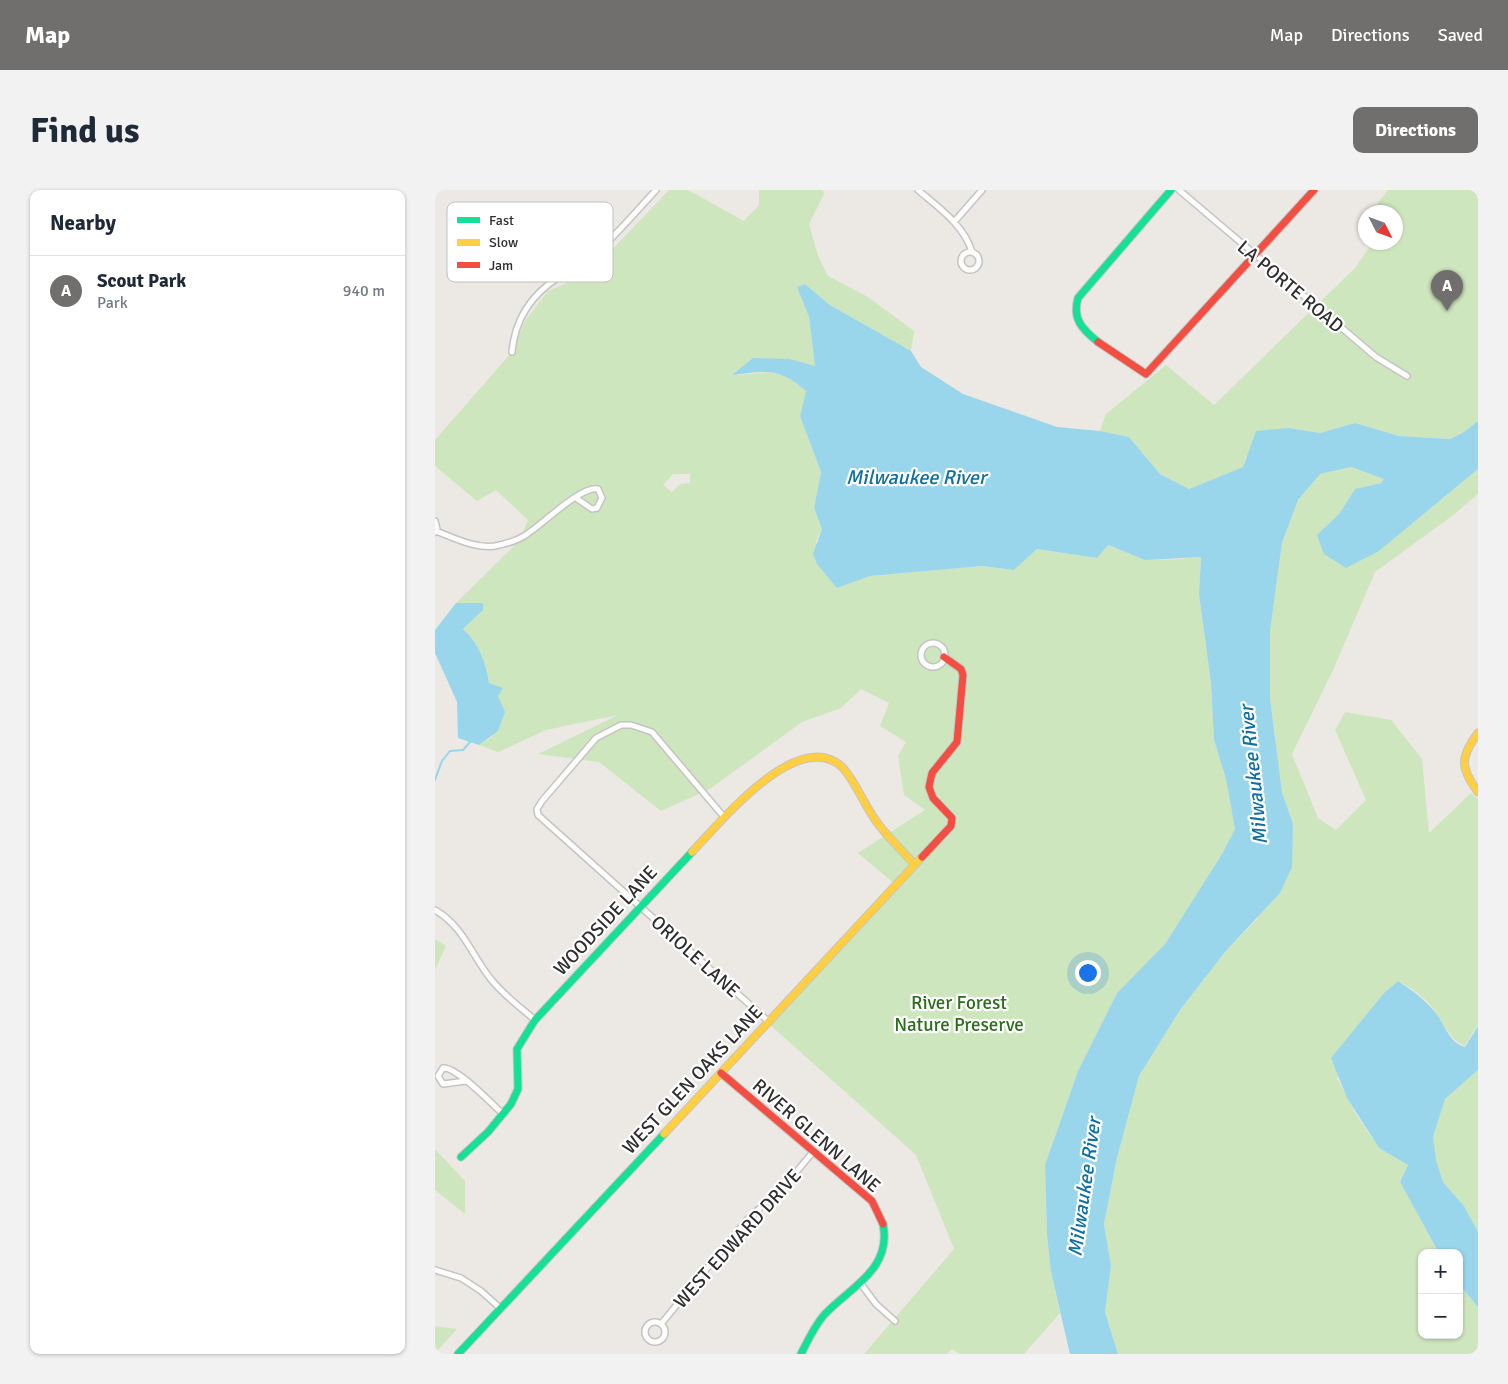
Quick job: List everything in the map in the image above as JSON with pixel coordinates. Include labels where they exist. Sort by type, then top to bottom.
[{"type":"street","points":[[613,235],[656,190]]},
{"type":"street","points":[[918,190],[954,222],[967,238],[972,252]]},
{"type":"street","points":[[954,222],[982,190]]},
{"type":"street","points":[[1171,190],[1078,298],[1075,311],[1077,321],[1085,332],[1146,374],[1256,256],[1314,190]]},
{"type":"street","name":"LA PORTE ROAD","points":[[1179,190],[1376,357],[1407,376]]},
{"type":"street","points":[[512,352],[518,324],[525,309],[537,294],[552,282]]},
{"type":"street","points":[[435,521],[436,532],[475,544],[494,546],[525,536],[576,498],[594,488],[602,494],[597,508],[592,509],[576,498]]},
{"type":"street","points":[[933,642],[943,649],[945,656],[937,666],[930,666],[921,659],[921,651],[926,645],[933,642]]},
{"type":"street","name":"WEST GLEN OAKS LANE","points":[[458,1354],[951,826],[952,818],[936,802],[929,787],[929,777],[952,751],[957,742],[963,675],[961,669],[945,656]]},
{"type":"street","name":"ORIOLE LANE","points":[[723,817],[652,732],[631,725],[621,725],[596,738],[537,809],[539,815],[768,1021]]},
{"type":"street","points":[[1478,733],[1468,745],[1463,766],[1466,777],[1478,792]]},
{"type":"street","name":"WOODSIDE LANE","points":[[461,1157],[503,1114],[518,1089],[517,1049],[535,1020],[723,817],[760,783],[789,765],[819,756],[831,759],[843,768],[875,820],[915,864]]},
{"type":"street","points":[[435,910],[463,933],[494,983],[535,1020]]},
{"type":"street","points":[[465,1081],[444,1084],[438,1076],[441,1069],[447,1067],[465,1081],[503,1114]]},
{"type":"street","name":"RIVER GLENN LANE","points":[[721,1073],[872,1201],[885,1226],[886,1239],[877,1266],[861,1284]]},
{"type":"street","name":"WEST EDWARD DRIVE","points":[[661,1324],[746,1221],[787,1183],[813,1152]]},
{"type":"street","points":[[435,1270],[461,1278],[473,1285],[500,1308]]},
{"type":"street","points":[[801,1354],[825,1314],[861,1284],[875,1304],[895,1321]]},
{"type":"green space","name":"River Forest Nature Preserve","points":[[669,190],[688,190],[744,221],[759,205],[759,190],[823,190],[824,194],[809,224],[818,256],[828,276],[868,297],[914,331],[911,351],[830,305],[805,284],[797,287],[809,317],[815,366],[790,359],[733,375],[772,372],[787,377],[806,391],[800,416],[821,472],[814,508],[822,529],[816,542],[837,588],[870,576],[982,566],[1014,570],[1037,549],[1097,558],[1107,545],[1145,560],[1182,559],[1201,556],[1199,594],[1211,683],[1214,740],[1226,779],[1235,829],[1222,854],[1165,944],[1117,993],[1078,1071],[1045,1165],[1047,1235],[1051,1272],[1060,1313],[1024,1354],[960,1354],[952,1349],[947,1354],[864,1354],[954,1249],[916,1155],[769,1024],[897,886],[858,853],[925,810],[904,795],[898,756],[906,742],[880,726],[889,703],[861,689],[841,708],[802,722],[710,789],[661,811],[599,762],[538,754],[618,715],[546,730],[498,752],[479,745],[493,736],[490,693],[485,665],[480,652],[473,640],[463,629],[482,611],[483,603],[456,603],[519,541],[528,520],[496,490],[477,501],[435,466],[435,440],[512,352],[525,321],[548,291],[569,282],[613,282],[613,249]],"holes":[[[673,474],[690,474],[690,483],[680,484],[672,492],[663,485]]]},
{"type":"green space","points":[[1388,190],[1478,190],[1478,421],[1464,432],[1450,439],[1399,436],[1355,423],[1320,433],[1289,428],[1246,456],[1243,467],[1189,489],[1160,474],[1129,437],[1100,431],[1106,414],[1166,365],[1214,405],[1355,268],[1367,250],[1403,250],[1403,205],[1377,204]]},
{"type":"green space","points":[[1351,467],[1384,479],[1381,483],[1355,489],[1339,514],[1318,535],[1379,551],[1478,469],[1478,494],[1452,516],[1375,572],[1334,668],[1292,754],[1318,818],[1336,830],[1366,800],[1335,730],[1345,712],[1391,720],[1422,759],[1429,833],[1471,793],[1478,799],[1478,1024],[1465,1046],[1451,1036],[1435,1011],[1423,997],[1398,981],[1384,993],[1364,1018],[1337,1078],[1357,1116],[1379,1148],[1408,1165],[1400,1182],[1437,1249],[1418,1249],[1418,1339],[1463,1339],[1463,1289],[1478,1307],[1478,1354],[1118,1354],[1105,1312],[1111,1266],[1104,1224],[1117,1158],[1139,1076],[1180,1010],[1225,952],[1257,919],[1293,824],[1282,792],[1270,698],[1270,631],[1282,543],[1298,500],[1320,474]]},
{"type":"green space","points":[[435,939],[446,946],[435,970]]},
{"type":"green space","points":[[1478,1070],[1478,1232],[1464,1206],[1443,1182],[1436,1160],[1433,1137],[1445,1099]]},
{"type":"green space","points":[[435,1149],[465,1181],[465,1214],[435,1190]]},
{"type":"green space","points":[[435,1326],[457,1329],[435,1353]]},
{"type":"water","name":"Milwaukee River","points":[[805,284],[830,305],[911,351],[921,367],[963,394],[1057,427],[1100,431],[1129,437],[1160,474],[1189,489],[1243,467],[1256,431],[1289,428],[1320,433],[1355,423],[1399,436],[1450,439],[1464,432],[1478,421],[1478,469],[1379,551],[1346,568],[1324,554],[1317,535],[1339,514],[1355,489],[1381,483],[1384,479],[1351,467],[1320,474],[1298,500],[1282,543],[1270,631],[1270,698],[1282,792],[1293,824],[1292,867],[1280,893],[1225,952],[1180,1010],[1139,1076],[1117,1158],[1104,1224],[1111,1266],[1105,1312],[1118,1354],[1070,1354],[1051,1272],[1047,1235],[1045,1165],[1078,1071],[1117,993],[1165,944],[1222,854],[1235,829],[1226,779],[1214,740],[1211,683],[1199,594],[1201,557],[1145,560],[1108,545],[1097,558],[1037,549],[1014,570],[982,566],[870,576],[837,588],[817,564],[813,554],[822,529],[814,508],[821,472],[800,416],[806,391],[788,378],[772,372],[732,375],[753,358],[790,359],[815,366],[809,317],[797,287]]},
{"type":"water","points":[[456,603],[483,603],[483,610],[463,629],[481,654],[489,683],[503,688],[498,696],[505,712],[498,731],[479,745],[458,738],[457,702],[435,653],[435,630]]},
{"type":"water","points":[[1398,981],[1431,1007],[1451,1037],[1459,1045],[1465,1047],[1478,1026],[1478,1070],[1445,1099],[1433,1137],[1436,1160],[1443,1182],[1464,1206],[1478,1232],[1478,1307],[1463,1289],[1463,1249],[1437,1249],[1400,1182],[1408,1165],[1379,1148],[1347,1098],[1331,1058],[1384,993]]},
{"type":"waterway","points":[[435,780],[442,761],[450,751],[463,750],[470,742]]},
{"type":"traffic: fast","points":[[1098,342],[1087,333],[1077,318],[1076,305],[1078,298],[1171,190]]},
{"type":"traffic: fast","points":[[461,1157],[488,1132],[511,1104],[518,1089],[517,1049],[535,1020],[692,852]]},
{"type":"traffic: fast","points":[[458,1354],[664,1134]]},
{"type":"traffic: fast","points":[[801,1354],[821,1318],[858,1285],[876,1265],[882,1253],[884,1240],[883,1224]]},
{"type":"traffic: slow","points":[[1478,733],[1465,756],[1465,769],[1478,792]]},
{"type":"traffic: slow","points":[[692,852],[760,784],[781,769],[803,759],[823,758],[841,766],[878,824],[914,864]]},
{"type":"traffic: slow","points":[[664,1134],[922,857]]},
{"type":"traffic: jam","points":[[1098,342],[1146,374],[1314,190]]},
{"type":"traffic: jam","points":[[922,857],[951,826],[952,818],[933,798],[929,787],[932,773],[957,742],[963,675],[961,669],[944,657]]},
{"type":"traffic: jam","points":[[721,1073],[872,1201],[883,1224]]},
{"type":"place","name":"Scout Park","points":[[1447,311]]}]
